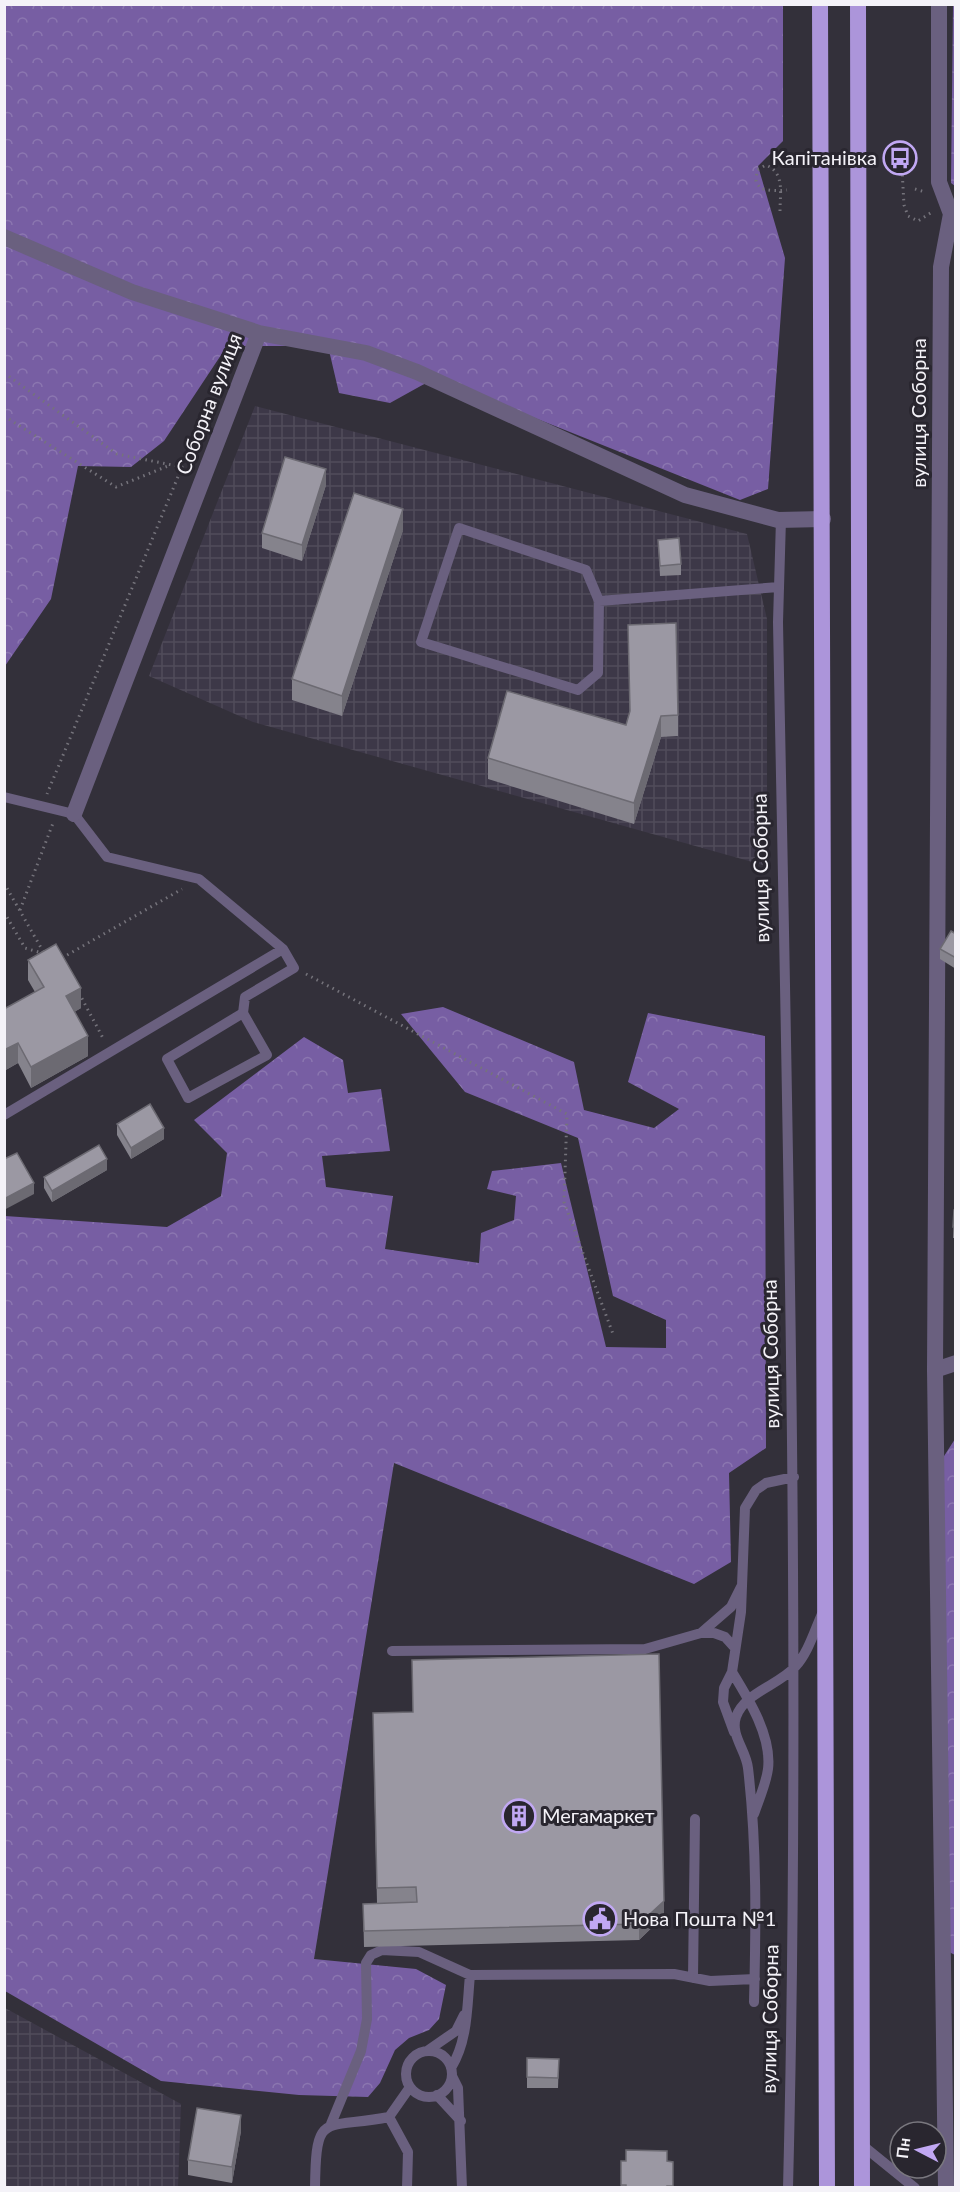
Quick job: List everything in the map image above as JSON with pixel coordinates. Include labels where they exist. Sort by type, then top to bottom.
[{"type":"highway","points":[[820,4],[827,2187]]},
{"type":"highway","points":[[858,4],[862,2187]]},
{"type":"street","points":[[939,4],[939,182],[953,214]]},
{"type":"street","name":"вулиця Соборна","points":[[946,2187],[935,1370],[941,267],[953,214]]},
{"type":"street","points":[[4,237],[132,292],[260,333]]},
{"type":"street","name":"Соборна вулиця","points":[[66,812],[260,333],[376,357],[417,372],[685,495],[781,519],[823,519]]},
{"type":"street","points":[[935,1370],[956,1363]]},
{"type":"lane","name":"вулиця Соборна","points":[[781,519],[779,587],[794,1477],[795,1668],[788,2187]]},
{"type":"lane","points":[[459,528],[586,570],[599,601],[598,673],[578,690],[421,642],[459,528]]},
{"type":"lane","points":[[599,601],[779,587]]},
{"type":"lane","points":[[4,797],[66,812],[107,857],[199,879],[283,949],[294,968],[245,997],[243,1013],[267,1055],[188,1098],[168,1059],[243,1013]]},
{"type":"lane","points":[[4,1115],[283,949]]},
{"type":"lane","points":[[754,2002],[753,1817],[748,1763],[734,1734],[723,1702],[724,1688],[732,1672],[743,1584],[746,1508],[756,1490],[766,1483],[794,1477]]},
{"type":"lane","points":[[701,1633],[731,1607],[743,1584]]},
{"type":"lane","points":[[734,1734],[736,1717],[748,1700],[795,1668],[809,1645],[826,1603]]},
{"type":"lane","points":[[392,1651],[645,1649],[701,1633],[714,1633],[725,1637],[735,1648]]},
{"type":"lane","points":[[732,1672],[748,1700],[765,1742],[768,1766],[753,1817]]},
{"type":"lane","points":[[693,1978],[695,1819]]},
{"type":"lane","points":[[315,2187],[315,2148],[319,2135],[331,2124],[361,2051],[367,2019],[366,1963],[371,1955],[382,1950],[419,1952],[470,1976],[674,1974],[710,1980],[755,1978]]},
{"type":"lane","points":[[467,2009],[456,2031],[427,2051],[419,2053],[408,2064],[407,2080],[410,2087],[423,2096],[437,2095],[445,2090],[461,2047],[467,2009],[470,1976]]},
{"type":"lane","points":[[427,2051],[442,2055],[458,2088],[462,2187]]},
{"type":"lane","points":[[331,2124],[389,2117],[410,2087]]},
{"type":"lane","points":[[437,2095],[461,2121]]},
{"type":"lane","points":[[389,2117],[408,2152],[407,2187]]},
{"type":"lane","points":[[862,2145],[915,2187]]},
{"type":"path","points":[[780,211],[780,190],[780,176],[775,169],[766,165],[757,170],[756,181],[760,188],[780,190],[787,190]]},
{"type":"path","points":[[902,169],[904,205],[908,216],[918,221],[926,217],[932,212],[934,201]]},
{"type":"path","points":[[915,189],[928,193]]},
{"type":"path","points":[[4,373],[117,454],[182,467],[42,806]]},
{"type":"path","points":[[4,416],[117,487],[170,465]]},
{"type":"path","points":[[20,910],[66,812]]},
{"type":"path","points":[[60,959],[199,879]]},
{"type":"path","points":[[4,884],[44,953]]},
{"type":"path","points":[[4,912],[25,948],[60,959],[66,969]]},
{"type":"path","points":[[294,968],[567,1114],[564,1202],[613,1334]]},
{"type":"path","points":[[77,990],[110,1052]]},
{"type":"shaded area","points":[[255,406],[747,534],[767,619],[767,866],[253,722],[149,676]]},
{"type":"shaded area","points":[[5,2008],[181,2104],[178,2187],[5,2187]]},
{"type":"green space","points":[[955,4],[955,186],[951,183],[953,5]]},
{"type":"green space","points":[[5,5],[783,5],[783,141],[758,166],[785,258],[768,489],[740,500],[435,378],[390,403],[339,393],[328,346],[227,346],[164,441],[131,467],[78,466],[51,599],[5,666]]},
{"type":"green space","points":[[443,1007],[574,1062],[584,1110],[654,1128],[679,1109],[628,1082],[648,1013],[765,1036],[766,1448],[729,1473],[731,1562],[694,1584],[394,1463],[314,1959],[416,1969],[446,1985],[439,2019],[429,2030],[409,2038],[395,2050],[380,2083],[368,2097],[299,2095],[161,2081],[5,1991],[5,1216],[167,1227],[221,1196],[227,1153],[194,1120],[304,1037],[343,1060],[348,1093],[381,1089],[390,1151],[322,1156],[326,1187],[393,1196],[385,1249],[479,1263],[481,1233],[514,1220],[516,1196],[487,1189],[492,1171],[561,1163],[606,1347],[666,1348],[666,1320],[613,1296],[578,1138],[465,1092],[401,1014]]},
{"type":"green space","points":[[955,1439],[955,1955],[949,1952],[937,1467]]},
{"type":"building","points":[[285,457],[326,469],[302,545],[262,533]]},
{"type":"building","points":[[354,493],[403,509],[342,696],[292,679]]},
{"type":"building","points":[[679,538],[681,564],[660,566],[658,540]]},
{"type":"building","points":[[676,623],[678,715],[661,716],[634,803],[488,758],[507,691],[626,725],[630,711],[628,625]]},
{"type":"building","points":[[951,931],[956,934],[956,958],[940,949]]},
{"type":"building","points":[[56,944],[81,988],[66,996],[88,1036],[31,1067],[18,1043],[4,1050],[4,1009],[44,987],[28,960]]},
{"type":"building","points":[[150,1104],[164,1128],[131,1148],[117,1124]]},
{"type":"building","points":[[99,1145],[107,1159],[52,1191],[44,1177]]},
{"type":"building","points":[[17,1153],[34,1183],[4,1199],[4,1159]]},
{"type":"building","points":[[954,1210],[956,1210],[956,1227],[953,1227]]},
{"type":"building","name":"Мегамаркет","points":[[659,1654],[664,1901],[639,1924],[364,1931],[363,1904],[417,1902],[416,1887],[377,1888],[373,1713],[413,1712],[412,1660]]},
{"type":"building","points":[[527,2058],[559,2059],[558,2078],[527,2077]]},
{"type":"building","points":[[197,2108],[241,2115],[232,2167],[188,2160]]},
{"type":"building","points":[[626,2150],[667,2151],[667,2161],[673,2162],[673,2186],[626,2187],[626,2185],[621,2185],[621,2161],[626,2161]]},
{"type":"place","name":"Капітанівка","points":[[900,158]]},
{"type":"place","name":"Мегамаркет","points":[[519,1816]]},
{"type":"place","name":"Нова Пошта №1","points":[[600,1919]]}]
